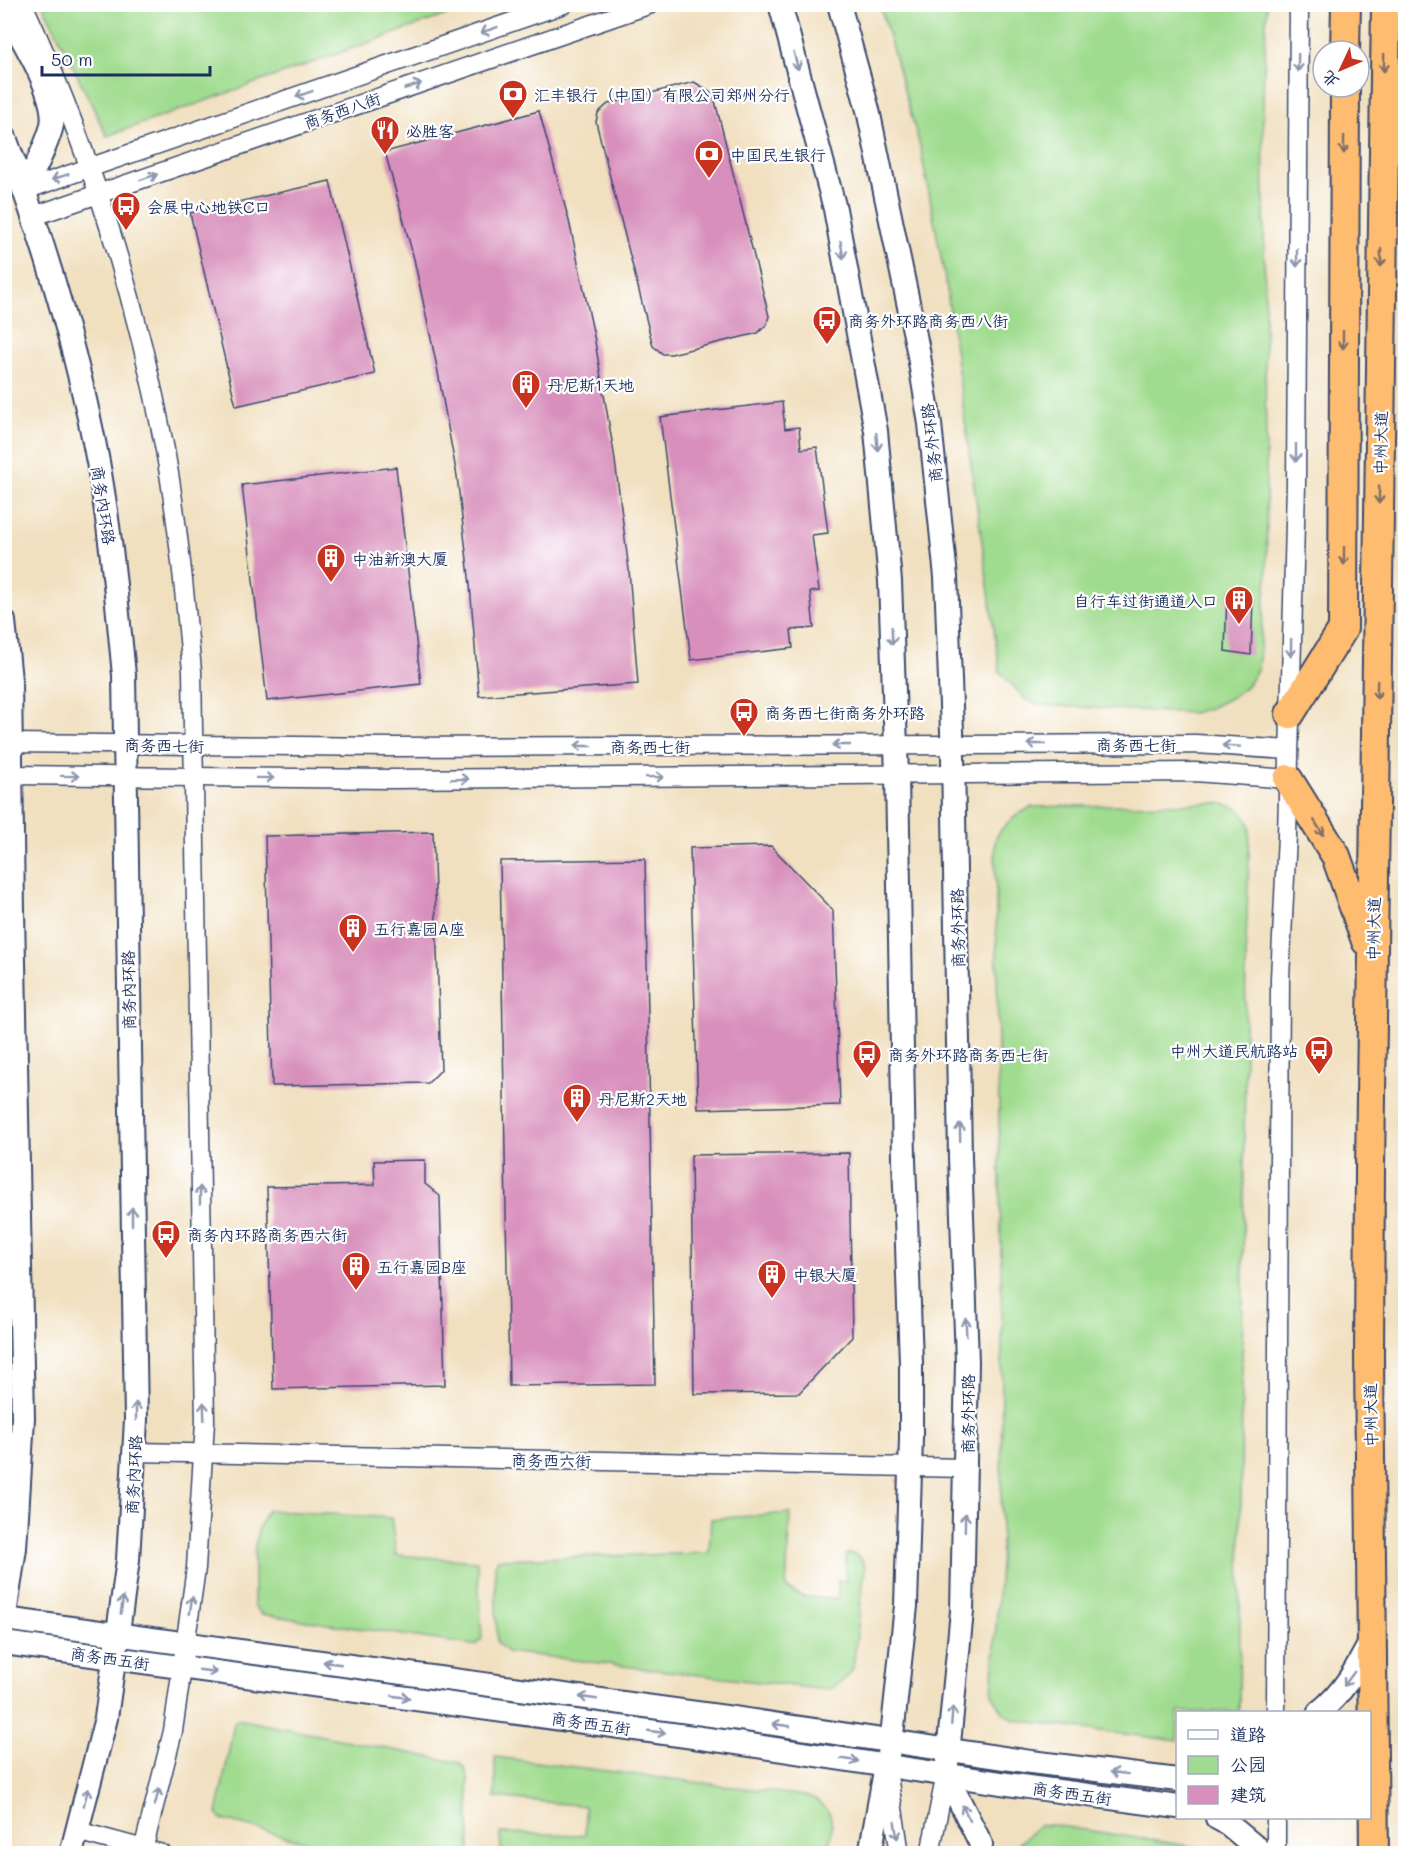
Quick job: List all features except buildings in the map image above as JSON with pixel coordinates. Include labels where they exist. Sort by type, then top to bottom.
[{"type":"highway","points":[[1345,39],[1346,4]]},
{"type":"highway","name":"中州大道","points":[[1374,1854],[1369,1358],[1386,4]]},
{"type":"highway","points":[[1290,714],[1343,629],[1345,99]]},
{"type":"highway","points":[[1288,778],[1336,856],[1373,961]]},
{"type":"street","points":[[23,4],[49,60],[99,194],[136,325],[165,450],[181,554],[191,660],[205,1422],[196,1568],[173,1731],[143,1851]]},
{"type":"street","name":"商务西八街","points":[[25,190],[564,4]]},
{"type":"street","name":"商务西八街","points":[[34,216],[651,4]]},
{"type":"street","points":[[780,4],[835,209],[876,431],[890,580],[911,1363],[910,1467],[906,1606],[890,1741],[870,1854]]},
{"type":"street","name":"商务外环路","points":[[839,4],[868,110],[918,350],[930,424],[946,577],[954,774],[960,1157],[967,1362],[967,1468],[962,1611],[946,1774]]},
{"type":"street","points":[[1276,1711],[1280,1001],[1296,484],[1299,4]]},
{"type":"street","points":[[4,7],[36,64],[53,110],[52,127],[25,190]]},
{"type":"street","name":"商务内环路","points":[[4,135],[34,216],[56,286],[98,462],[113,563],[123,663],[135,1452],[128,1560],[106,1718],[71,1854]]},
{"type":"street","points":[[4,621],[10,680],[23,1418],[15,1548],[5,1620]]},
{"type":"street","name":"商务西七街","points":[[11,743],[402,747],[1196,744],[1289,750]]},
{"type":"street","name":"商务西七街","points":[[11,775],[391,779],[1195,772],[1288,778]]},
{"type":"street","name":"商务西六街","points":[[135,1452],[967,1468]]},
{"type":"street","name":"商务西五街","points":[[5,1620],[1176,1780]]},
{"type":"street","points":[[1322,1711],[1349,1680],[1372,1640]]},
{"type":"street","name":"商务西五街","points":[[4,1643],[718,1740],[1176,1807]]},
{"type":"street","points":[[886,1765],[900,1854]]},
{"type":"street","points":[[930,1854],[946,1774]]},
{"type":"street","points":[[946,1774],[981,1844],[980,1854]]},
{"type":"street","points":[[1219,1819],[1264,1854]]},
{"type":"street","points":[[1276,1819],[1276,1854]]},
{"type":"street","points":[[78,1831],[143,1851],[162,1854]]},
{"type":"green space","points":[[43,5],[474,5],[107,136]]},
{"type":"green space","points":[[880,5],[1267,5],[1263,92],[1267,577],[1258,668],[1247,686],[1210,708],[1192,713],[1038,705],[1025,699],[1000,672],[946,284],[920,146]]},
{"type":"green space","points":[[1217,803],[1238,808],[1250,825],[1246,945],[1239,1711],[1176,1711],[1176,1741],[1015,1720],[1003,1712],[992,1694],[1001,1547],[1002,1331],[995,840],[1006,825],[1031,807]]},
{"type":"green space","points":[[268,1510],[391,1518],[396,1555],[477,1561],[482,1639],[475,1645],[471,1645],[261,1614],[254,1605],[254,1556],[258,1531]]},
{"type":"green space","points":[[790,1513],[786,1588],[804,1597],[838,1599],[838,1580],[846,1581],[846,1554],[858,1557],[865,1567],[853,1669],[845,1679],[826,1690],[507,1652],[497,1643],[495,1566],[498,1559],[709,1553],[711,1519]]},
{"type":"green space","points":[[237,1719],[460,1763],[468,1777],[470,1853],[348,1853],[220,1819],[217,1814],[234,1723]]},
{"type":"green space","points":[[495,1757],[806,1796],[824,1806],[829,1812],[832,1826],[827,1853],[501,1853],[501,1833],[585,1835],[585,1806],[495,1797]]},
{"type":"green space","points":[[1040,1825],[1053,1825],[1202,1848],[1210,1853],[1015,1853],[1016,1846]]},
{"type":"place","name":"汇丰银行（中国）有限公司郑州分行","points":[[513,120]]},
{"type":"place","name":"必胜客","points":[[385,156]]},
{"type":"place","name":"中国民生银行","points":[[709,180]]},
{"type":"place","name":"会展中心地铁C口","points":[[126,232]]},
{"type":"place","name":"商务外环路商务西八街","points":[[827,346]]},
{"type":"place","name":"丹尼斯1天地","points":[[526,410]]},
{"type":"place","name":"中油新澳大厦","points":[[331,584]]},
{"type":"place","name":"自行车过街通道入口","points":[[1239,626]]},
{"type":"place","name":"商务西七街商务外环路","points":[[744,738]]},
{"type":"place","name":"五行嘉园A座","points":[[353,954]]},
{"type":"place","name":"中州大道民航路站","points":[[1319,1076]]},
{"type":"place","name":"商务外环路商务西七街","points":[[867,1080]]},
{"type":"place","name":"丹尼斯2天地","points":[[577,1124]]},
{"type":"place","name":"商务内环路商务西六街","points":[[166,1260]]},
{"type":"place","name":"五行嘉园B座","points":[[356,1292]]},
{"type":"place","name":"中银大厦","points":[[772,1300]]}]
